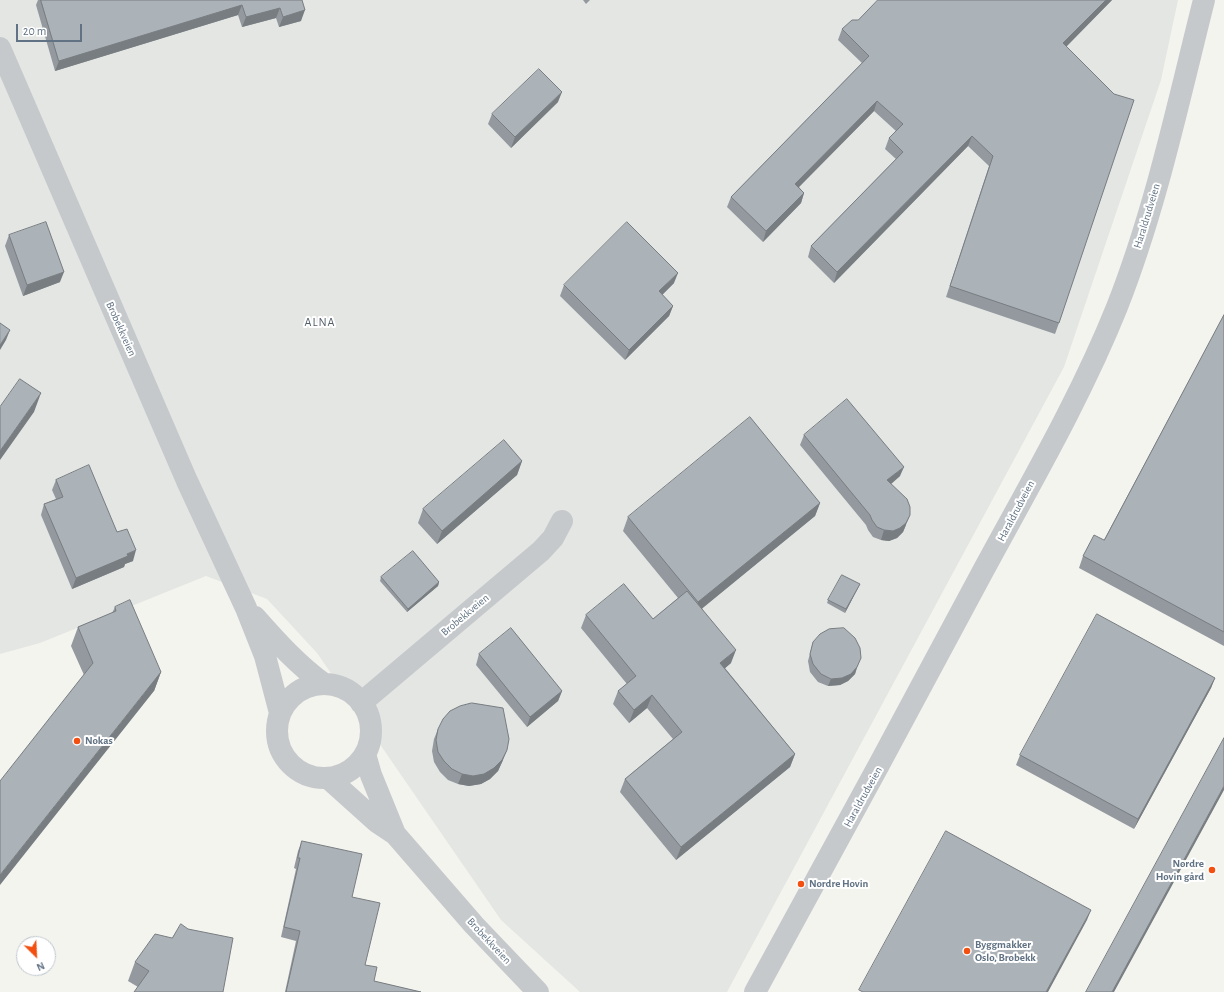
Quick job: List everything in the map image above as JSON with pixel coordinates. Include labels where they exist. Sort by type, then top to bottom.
[{"type":"street","name":"Haraldrudveien","points":[[755,992],[884,757],[1027,489],[1058,435],[1101,344],[1131,267],[1157,185],[1204,0]]},
{"type":"street","name":"Brobekkveien","points":[[0,48],[184,474],[246,608],[265,656],[280,713]]},
{"type":"street","name":"Brobekkveien","points":[[361,703],[541,551],[553,538],[562,521]]},
{"type":"street","name":"Brobekkveien","points":[[246,608],[288,654],[305,670],[324,684]]},
{"type":"street","points":[[324,684],[338,687],[351,693],[361,703],[368,715],[371,728],[370,741],[365,754],[350,770],[340,776],[318,778],[308,776],[299,771],[285,759],[278,742],[277,727],[280,713],[291,698],[306,687],[324,684]]},
{"type":"street","name":"Brobekkveien","points":[[365,754],[371,775],[395,834]]},
{"type":"street","name":"Brobekkveien","points":[[328,778],[377,822],[395,834],[474,925],[538,992]]},
{"type":"shaded area","points":[[0,0],[1178,0],[1161,80],[1064,367],[727,992],[580,992],[501,920],[317,653],[267,599],[206,576],[40,643],[0,654]]},
{"type":"building","points":[[41,0],[302,0],[305,10],[283,17],[280,8],[246,17],[242,5],[59,61]]},
{"type":"building","points":[[878,0],[1106,0],[1063,43],[1114,94],[1134,100],[1059,323],[950,286],[993,156],[972,136],[837,272],[811,246],[903,152],[889,138],[903,124],[877,101],[795,184],[804,193],[766,231],[731,197],[869,56],[842,29],[852,20],[858,20]]},
{"type":"building","points":[[539,69],[562,92],[515,137],[492,114]]},
{"type":"building","points":[[46,222],[64,272],[27,285],[9,235]]},
{"type":"building","points":[[627,222],[678,273],[659,291],[673,306],[629,350],[564,285]]},
{"type":"building","points":[[1224,315],[1224,632],[1083,556],[1094,535],[1104,540]]},
{"type":"building","points":[[0,323],[10,330],[0,345]]},
{"type":"building","points":[[20,379],[41,393],[0,451],[0,407]]},
{"type":"building","points":[[847,399],[904,467],[887,480],[907,499],[910,507],[910,515],[906,523],[893,531],[884,530],[877,527],[870,515],[804,435]]},
{"type":"building","points":[[750,417],[820,503],[698,602],[628,517]]},
{"type":"building","points":[[504,440],[522,461],[442,531],[423,509]]},
{"type":"building","points":[[89,465],[117,532],[127,529],[136,550],[127,554],[128,556],[76,578],[44,504],[63,497],[56,480]]},
{"type":"building","points":[[413,551],[439,582],[408,609],[381,577]]},
{"type":"building","points":[[842,575],[860,584],[846,609],[828,600]]},
{"type":"building","points":[[624,584],[653,619],[687,591],[736,650],[720,663],[795,754],[681,847],[625,779],[682,732],[652,695],[634,710],[618,691],[636,676],[586,615]]},
{"type":"building","name":"Nokas","points":[[130,600],[161,672],[0,875],[0,781],[93,663],[78,627],[116,611],[115,607]]},
{"type":"building","points":[[1097,614],[1215,678],[1138,819],[1020,755]]},
{"type":"building","points":[[511,628],[562,691],[530,717],[479,654]]},
{"type":"building","points":[[844,628],[855,638],[860,648],[861,658],[857,667],[851,674],[842,678],[831,679],[821,674],[813,664],[810,654],[813,642],[820,634],[829,629]]},
{"type":"building","points":[[472,703],[503,708],[509,739],[507,750],[502,760],[494,768],[484,774],[473,776],[462,774],[452,769],[438,752],[436,740],[438,729],[443,719],[450,711],[460,706]]},
{"type":"building","points":[[1224,738],[1224,786],[1112,992],[1086,992]]},
{"type":"building","points":[[946,831],[1091,910],[1046,992],[863,992],[859,990]]},
{"type":"building","points":[[302,841],[362,854],[352,897],[380,903],[365,965],[377,967],[374,981],[421,992],[286,992],[300,931],[284,927],[300,858],[298,858]]},
{"type":"building","points":[[181,924],[188,929],[233,938],[223,992],[134,992],[149,971],[135,962],[155,934],[172,938]]},
{"type":"place","name":"Nokas","points":[[77,741]]},
{"type":"place","name":"Nordre Hovin gård","points":[[1212,870]]},
{"type":"place","name":"Nordre Hovin","points":[[801,884]]},
{"type":"place","name":"Byggmakker Oslo, Brobekk","points":[[967,951]]},
{"type":"district","name":"ALNA","points":[[320,322]]}]
